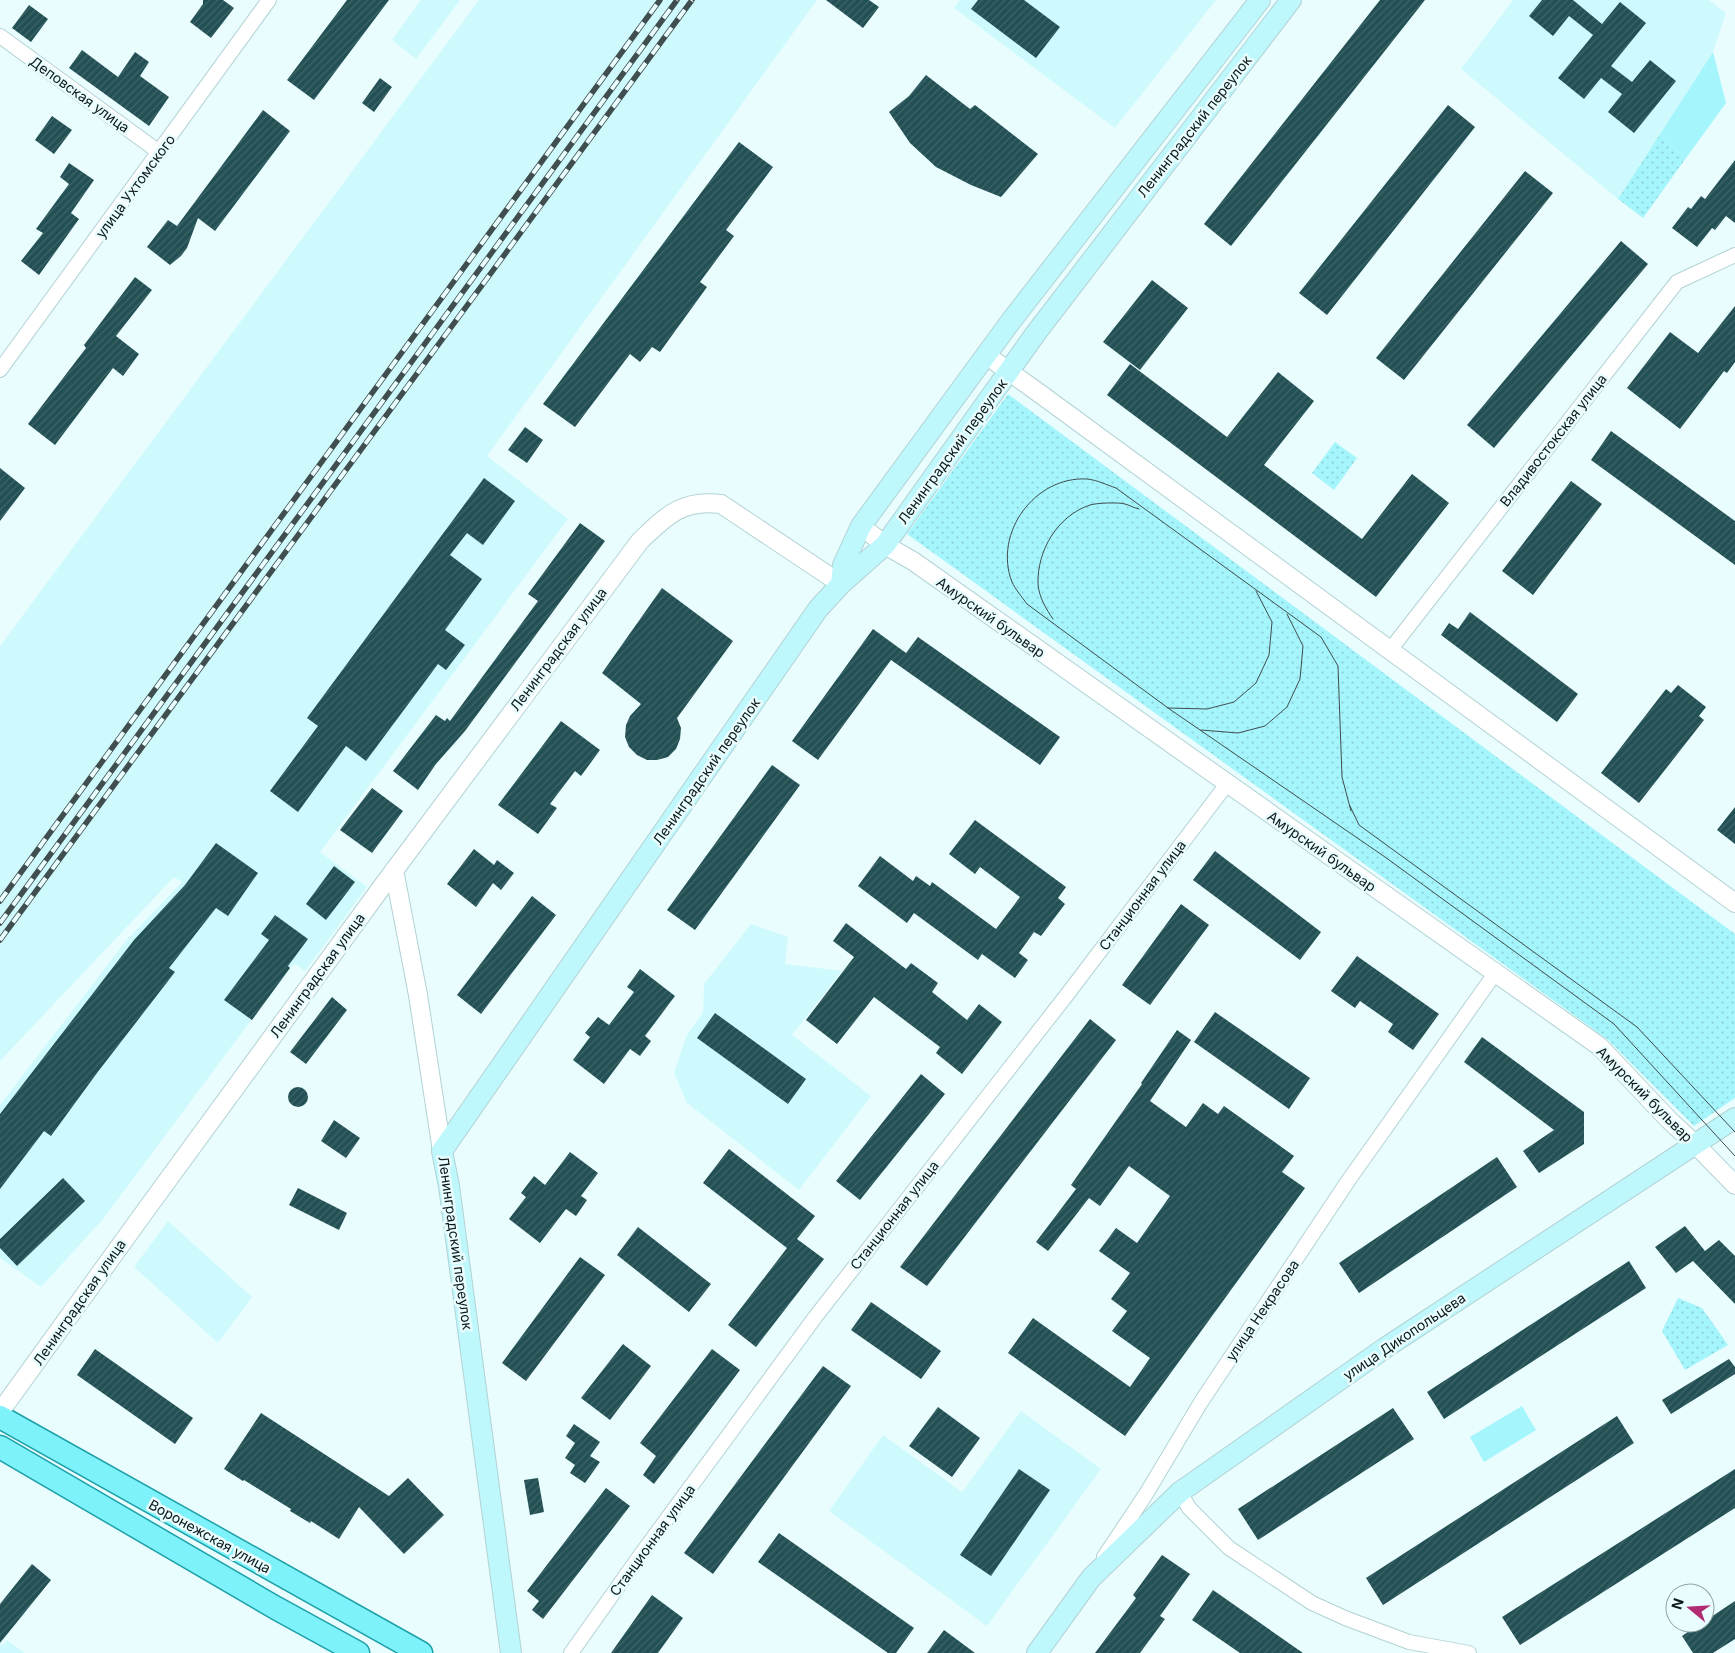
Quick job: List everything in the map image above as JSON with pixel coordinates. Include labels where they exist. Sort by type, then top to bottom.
[{"type":"main road","name":"Ленинградский переулок","points":[[841,584],[843,565],[861,526],[1011,321],[1260,0]]},
{"type":"main road","name":"Ленинградский переулок","points":[[511,1653],[449,1186],[442,1151],[810,622],[841,584],[885,544],[1036,332],[1291,0]]},
{"type":"main road","name":"улица Дикопольцева","points":[[1090,1578],[1180,1492],[1385,1348],[1735,1118]]},
{"type":"main road","name":"Воронежская улица","points":[[0,1417],[421,1653]]},
{"type":"main road","name":"Воронежская улица","points":[[0,1446],[276,1608],[358,1653]]},
{"type":"main road","name":"улица Некрасова","points":[[1036,1653],[1090,1578]]},
{"type":"street","name":"улица Ухтомского","points":[[0,370],[270,0]]},
{"type":"street","name":"Деповская улица","points":[[0,36],[159,152]]},
{"type":"street","name":"Владивостокская улица","points":[[1390,650],[1677,282],[1735,255]]},
{"type":"street","points":[[986,355],[1040,392],[1735,903]]},
{"type":"street","name":"Ленинградская улица","points":[[0,1412],[142,1214],[394,870],[640,541],[662,519],[680,507],[708,502],[721,504],[841,584]]},
{"type":"street","name":"Амурский бульвар","points":[[861,526],[1599,1046],[1669,1120],[1735,1185]]},
{"type":"street","name":"Станционная улица","points":[[571,1653],[639,1557],[822,1309],[1066,996],[1227,784]]},
{"type":"street","points":[[394,870],[418,995],[442,1151]]},
{"type":"street","name":"улица Некрасова","points":[[1090,1578],[1146,1494],[1201,1402],[1337,1197],[1496,972]]},
{"type":"street","points":[[1180,1492],[1189,1508],[1229,1548],[1312,1603],[1345,1618],[1410,1642],[1469,1653]]},
{"type":"shaded area","points":[[421,0],[460,0],[416,59],[392,40]]},
{"type":"shaded area","points":[[479,0],[817,0],[487,456],[568,519],[320,852],[367,887],[305,971],[295,964],[290,968],[103,1219],[41,1287],[0,1258],[0,1105],[126,941],[182,882],[174,877],[0,1061],[0,646]]},
{"type":"shaded area","points":[[960,0],[1216,0],[1115,128],[954,8]]},
{"type":"shaded area","points":[[1513,0],[1709,0],[1726,13],[1713,52],[1618,199],[1461,69]]},
{"type":"shaded area","points":[[1713,52],[1726,103],[1686,158],[1660,134]]},
{"type":"shaded area","points":[[1660,134],[1686,158],[1643,218],[1618,199]]},
{"type":"shaded area","points":[[1008,394],[1735,934],[1735,1098],[1694,1126],[1607,1039],[907,534]]},
{"type":"shaded area","points":[[1335,442],[1357,458],[1334,490],[1312,473]]},
{"type":"shaded area","points":[[751,924],[788,937],[785,964],[842,971],[792,1035],[871,1096],[799,1190],[687,1103],[674,1073],[686,1037],[703,1012],[704,984]]},
{"type":"shaded area","points":[[168,1221],[252,1297],[218,1343],[134,1267]]},
{"type":"shaded area","points":[[1678,1298],[1702,1308],[1728,1345],[1685,1370],[1662,1331]]},
{"type":"shaded area","points":[[1522,1406],[1536,1430],[1484,1462],[1470,1437]]},
{"type":"shaded area","points":[[1021,1411],[1101,1469],[987,1626],[829,1511],[883,1435],[962,1492]]},
{"type":"shaded area","points":[[7,1640],[25,1653],[0,1653],[0,1643],[3,1645]]},
{"type":"building","points":[[203,0],[223,0],[234,8],[211,38],[190,22],[203,4]]},
{"type":"building","points":[[347,0],[389,0],[314,100],[287,80]]},
{"type":"building","points":[[826,0],[869,0],[879,7],[863,28]]},
{"type":"building","points":[[978,0],[1024,0],[1060,27],[1036,58],[971,9]]},
{"type":"building","points":[[1380,0],[1425,0],[1231,246],[1204,224]]},
{"type":"building","points":[[1542,0],[1573,0],[1602,24],[1620,2],[1646,23],[1611,66],[1632,82],[1650,60],[1676,81],[1634,133],[1608,112],[1622,94],[1601,78],[1584,99],[1558,78],[1593,35],[1569,16],[1553,36],[1529,16]]},
{"type":"building","points":[[29,5],[48,19],[31,42],[12,28]]},
{"type":"building","points":[[82,50],[118,77],[135,52],[149,62],[140,76],[169,97],[149,126],[69,68]]},
{"type":"building","points":[[926,75],[970,109],[975,105],[1038,154],[1001,197],[971,185],[936,167],[910,143],[889,112],[909,96]]},
{"type":"building","points":[[380,78],[392,87],[374,112],[362,103]]},
{"type":"building","points":[[1448,105],[1475,127],[1327,315],[1299,293]]},
{"type":"building","points":[[263,110],[290,131],[215,231],[198,218],[187,248],[170,265],[147,247],[168,220],[177,226]]},
{"type":"building","points":[[52,116],[72,130],[54,154],[35,140]]},
{"type":"building","points":[[739,142],[773,167],[726,230],[734,236],[700,282],[707,287],[660,352],[652,347],[640,362],[630,354],[575,427],[543,404]]},
{"type":"building","points":[[1735,160],[1735,223],[1726,216],[1715,230],[1712,228],[1697,247],[1672,228],[1688,207],[1691,209],[1701,196],[1705,199]]},
{"type":"building","points":[[69,163],[94,180],[71,213],[79,219],[39,275],[21,261],[43,233],[36,229],[69,184],[60,177]]},
{"type":"building","points":[[1525,171],[1553,193],[1404,380],[1376,358]]},
{"type":"building","points":[[1621,241],[1648,264],[1494,448],[1467,425]]},
{"type":"building","points":[[135,277],[152,290],[116,336],[139,354],[123,376],[113,368],[55,445],[28,424],[86,348],[84,345]]},
{"type":"building","points":[[1152,280],[1188,308],[1140,370],[1103,342]]},
{"type":"building","points":[[1735,306],[1735,362],[1727,373],[1724,371],[1680,429],[1627,388],[1670,332],[1698,353]]},
{"type":"building","points":[[1130,364],[1227,437],[1278,372],[1314,401],[1264,465],[1362,539],[1412,474],[1449,503],[1376,597],[1107,395]]},
{"type":"building","points":[[525,427],[543,440],[527,463],[508,450]]},
{"type":"building","points":[[1611,431],[1735,521],[1735,565],[1591,460]]},
{"type":"building","points":[[0,468],[25,488],[0,521]]},
{"type":"building","points":[[484,478],[515,501],[483,545],[467,533],[450,555],[482,579],[445,630],[465,645],[446,670],[438,664],[366,761],[346,746],[298,812],[270,791],[318,726],[307,718]]},
{"type":"building","points":[[1571,481],[1602,504],[1533,595],[1502,571]]},
{"type":"building","points":[[580,523],[605,541],[465,731],[436,764],[418,790],[393,771],[436,715],[445,721],[447,718],[450,721],[538,601],[528,594]]},
{"type":"building","points":[[662,588],[733,641],[677,718],[681,728],[680,739],[676,749],[668,757],[647,760],[637,755],[629,747],[625,737],[626,725],[630,716],[641,704],[602,673]]},
{"type":"building","points":[[1470,612],[1578,694],[1557,722],[1441,635],[1449,623],[1458,629]]},
{"type":"building","points":[[873,629],[906,653],[918,637],[1060,737],[1040,765],[891,660],[818,760],[792,741]]},
{"type":"building","points":[[1678,685],[1706,707],[1699,716],[1704,720],[1639,803],[1601,773],[1666,689],[1671,693]]},
{"type":"building","points":[[561,721],[600,750],[581,776],[575,771],[550,804],[557,808],[538,834],[498,805]]},
{"type":"building","points":[[772,765],[800,785],[695,930],[667,910]]},
{"type":"building","points":[[372,788],[403,811],[372,853],[340,830]]},
{"type":"building","points":[[1735,807],[1735,844],[1717,830]]},
{"type":"building","points":[[975,820],[1066,887],[1058,898],[1065,904],[1041,936],[1034,932],[1019,953],[1028,960],[1015,978],[982,954],[978,960],[914,913],[907,923],[858,886],[880,856],[913,881],[916,876],[930,886],[932,882],[996,929],[1020,897],[980,867],[975,874],[949,854]]},
{"type":"building","points":[[216,843],[258,873],[228,916],[216,908],[169,968],[175,972],[51,1136],[44,1131],[0,1189],[0,1114],[134,940],[185,885]]},
{"type":"building","points":[[474,849],[494,865],[497,860],[514,873],[501,890],[493,883],[476,907],[447,884]]},
{"type":"building","points":[[1215,851],[1321,932],[1300,960],[1193,880]]},
{"type":"building","points":[[334,866],[355,882],[326,920],[306,904]]},
{"type":"building","points":[[532,896],[556,915],[481,1014],[457,995]]},
{"type":"building","points":[[1181,904],[1209,925],[1150,1005],[1122,985]]},
{"type":"building","points":[[275,915],[308,939],[288,966],[290,968],[252,1020],[224,1000],[269,940],[261,934]]},
{"type":"building","points":[[846,923],[906,969],[911,963],[938,983],[932,992],[967,1020],[979,1004],[1002,1022],[962,1074],[936,1053],[940,1047],[874,997],[837,1044],[806,1020],[854,957],[833,941]]},
{"type":"building","points":[[1357,956],[1439,1014],[1413,1050],[1388,1032],[1393,1024],[1360,1001],[1355,1008],[1331,991]]},
{"type":"building","points":[[640,969],[675,996],[645,1036],[651,1041],[640,1056],[630,1049],[604,1084],[573,1060],[590,1037],[585,1033],[598,1017],[609,1025],[634,992],[627,987]]},
{"type":"building","points":[[332,997],[347,1010],[306,1064],[290,1052]]},
{"type":"building","points":[[1215,1012],[1310,1078],[1289,1109],[1194,1042]]},
{"type":"building","points":[[715,1013],[806,1079],[788,1104],[697,1038]]},
{"type":"building","points":[[1090,1019],[1116,1040],[927,1286],[900,1267]]},
{"type":"building","points":[[1177,1030],[1191,1040],[1150,1101],[1186,1127],[1203,1103],[1218,1114],[1224,1106],[1294,1156],[1282,1172],[1305,1188],[1125,1436],[1008,1353],[1033,1318],[1130,1387],[1150,1358],[1112,1331],[1127,1311],[1111,1299],[1130,1273],[1099,1251],[1116,1228],[1137,1243],[1170,1196],[1129,1166],[1100,1206],[1089,1198],[1048,1251],[1036,1242],[1076,1189],[1071,1185],[1142,1084]]},
{"type":"building","points":[[1482,1037],[1584,1112],[1584,1144],[1539,1173],[1523,1151],[1554,1130],[1464,1062]]},
{"type":"building","points":[[921,1074],[945,1094],[860,1200],[836,1181]]},
{"type":"building","points":[[294,1087],[302,1087],[308,1093],[308,1101],[302,1107],[294,1107],[288,1101],[288,1093]]},
{"type":"building","points":[[334,1120],[360,1138],[346,1158],[321,1141]]},
{"type":"building","points":[[729,1149],[815,1216],[797,1239],[824,1259],[756,1347],[728,1325],[787,1248],[703,1183]]},
{"type":"building","points":[[570,1152],[598,1173],[581,1196],[587,1200],[576,1216],[566,1209],[540,1243],[509,1219],[526,1197],[521,1193],[534,1176],[545,1185]]},
{"type":"building","points":[[1497,1157],[1517,1187],[1359,1293],[1339,1263]]},
{"type":"building","points":[[63,1178],[85,1201],[17,1266],[0,1248],[0,1239]]},
{"type":"building","points":[[298,1188],[347,1213],[339,1230],[289,1205]]},
{"type":"building","points":[[1685,1226],[1705,1251],[1719,1240],[1735,1256],[1735,1304],[1693,1261],[1676,1273],[1655,1247]]},
{"type":"building","points":[[638,1227],[711,1284],[689,1312],[617,1255]]},
{"type":"building","points":[[580,1257],[605,1275],[526,1381],[502,1363]]},
{"type":"building","points":[[1629,1261],[1646,1288],[1444,1419],[1427,1392]]},
{"type":"building","points":[[871,1302],[941,1351],[921,1379],[851,1330]]},
{"type":"building","points":[[623,1344],[651,1366],[610,1420],[581,1398]]},
{"type":"building","points":[[95,1349],[193,1418],[175,1444],[77,1375]]},
{"type":"building","points":[[712,1349],[740,1370],[654,1484],[643,1475],[656,1456],[640,1443]]},
{"type":"building","points":[[1729,1359],[1735,1367],[1735,1374],[1671,1414],[1662,1400]]},
{"type":"building","points":[[823,1366],[851,1386],[713,1574],[684,1553]]},
{"type":"building","points":[[938,1407],[980,1438],[952,1477],[909,1446]]},
{"type":"building","points":[[1393,1408],[1414,1439],[1258,1540],[1238,1509]]},
{"type":"building","points":[[261,1413],[389,1496],[408,1478],[444,1515],[404,1554],[359,1507],[339,1539],[311,1521],[310,1523],[290,1511],[291,1509],[224,1469]]},
{"type":"building","points":[[1617,1416],[1634,1443],[1383,1605],[1366,1578]]},
{"type":"building","points":[[574,1424],[600,1442],[590,1456],[600,1462],[585,1483],[570,1473],[575,1465],[565,1458],[575,1443],[566,1436]]},
{"type":"building","points":[[1019,1469],[1050,1490],[991,1576],[960,1555]]},
{"type":"building","points":[[1735,1469],[1735,1508],[1520,1645],[1502,1617]]},
{"type":"building","points":[[538,1478],[544,1512],[530,1515],[524,1480]]},
{"type":"building","points":[[606,1488],[630,1506],[543,1619],[532,1610],[539,1601],[527,1591]]},
{"type":"building","points":[[779,1533],[914,1628],[896,1653],[888,1653],[758,1562]]},
{"type":"building","points":[[1162,1555],[1190,1574],[1160,1616],[1165,1619],[1140,1653],[1095,1653],[1136,1598],[1133,1595]]},
{"type":"building","points":[[32,1564],[51,1580],[0,1643],[0,1604]]},
{"type":"building","points":[[1213,1590],[1303,1653],[1240,1653],[1192,1620]]},
{"type":"building","points":[[652,1595],[683,1618],[658,1653],[611,1653]]},
{"type":"building","points":[[1735,1601],[1735,1639],[1713,1653],[1693,1653],[1682,1636],[1686,1633],[1715,1633],[1715,1614]]},
{"type":"building","points":[[944,1630],[975,1653],[927,1653]]},
{"type":"tram line","points":[[1351,811],[1342,777],[1338,666],[1321,637],[1116,488],[1087,479],[1068,481],[1051,487],[1035,497],[1023,511],[1014,527],[1008,545],[1008,563],[1012,582],[1027,604],[1168,708],[1385,857],[1614,1024],[1735,1156]]},
{"type":"tram line","points":[[1053,619],[1045,607],[1038,584],[1041,559],[1051,536],[1068,517],[1078,510],[1093,504],[1122,503],[1139,509]]},
{"type":"tram line","points":[[1168,708],[1207,709],[1234,702],[1256,683],[1269,655],[1272,622],[1256,591]]},
{"type":"tram line","points":[[1201,730],[1238,733],[1265,726],[1287,707],[1300,679],[1303,646],[1287,614]]},
{"type":"tram line","points":[[1350,806],[1359,825],[1637,1027],[1735,1132]]},
{"type":"railway","points":[[0,901],[660,0]]},
{"type":"railway","points":[[0,923],[677,0]]},
{"type":"railway","points":[[0,940],[692,0]]}]
